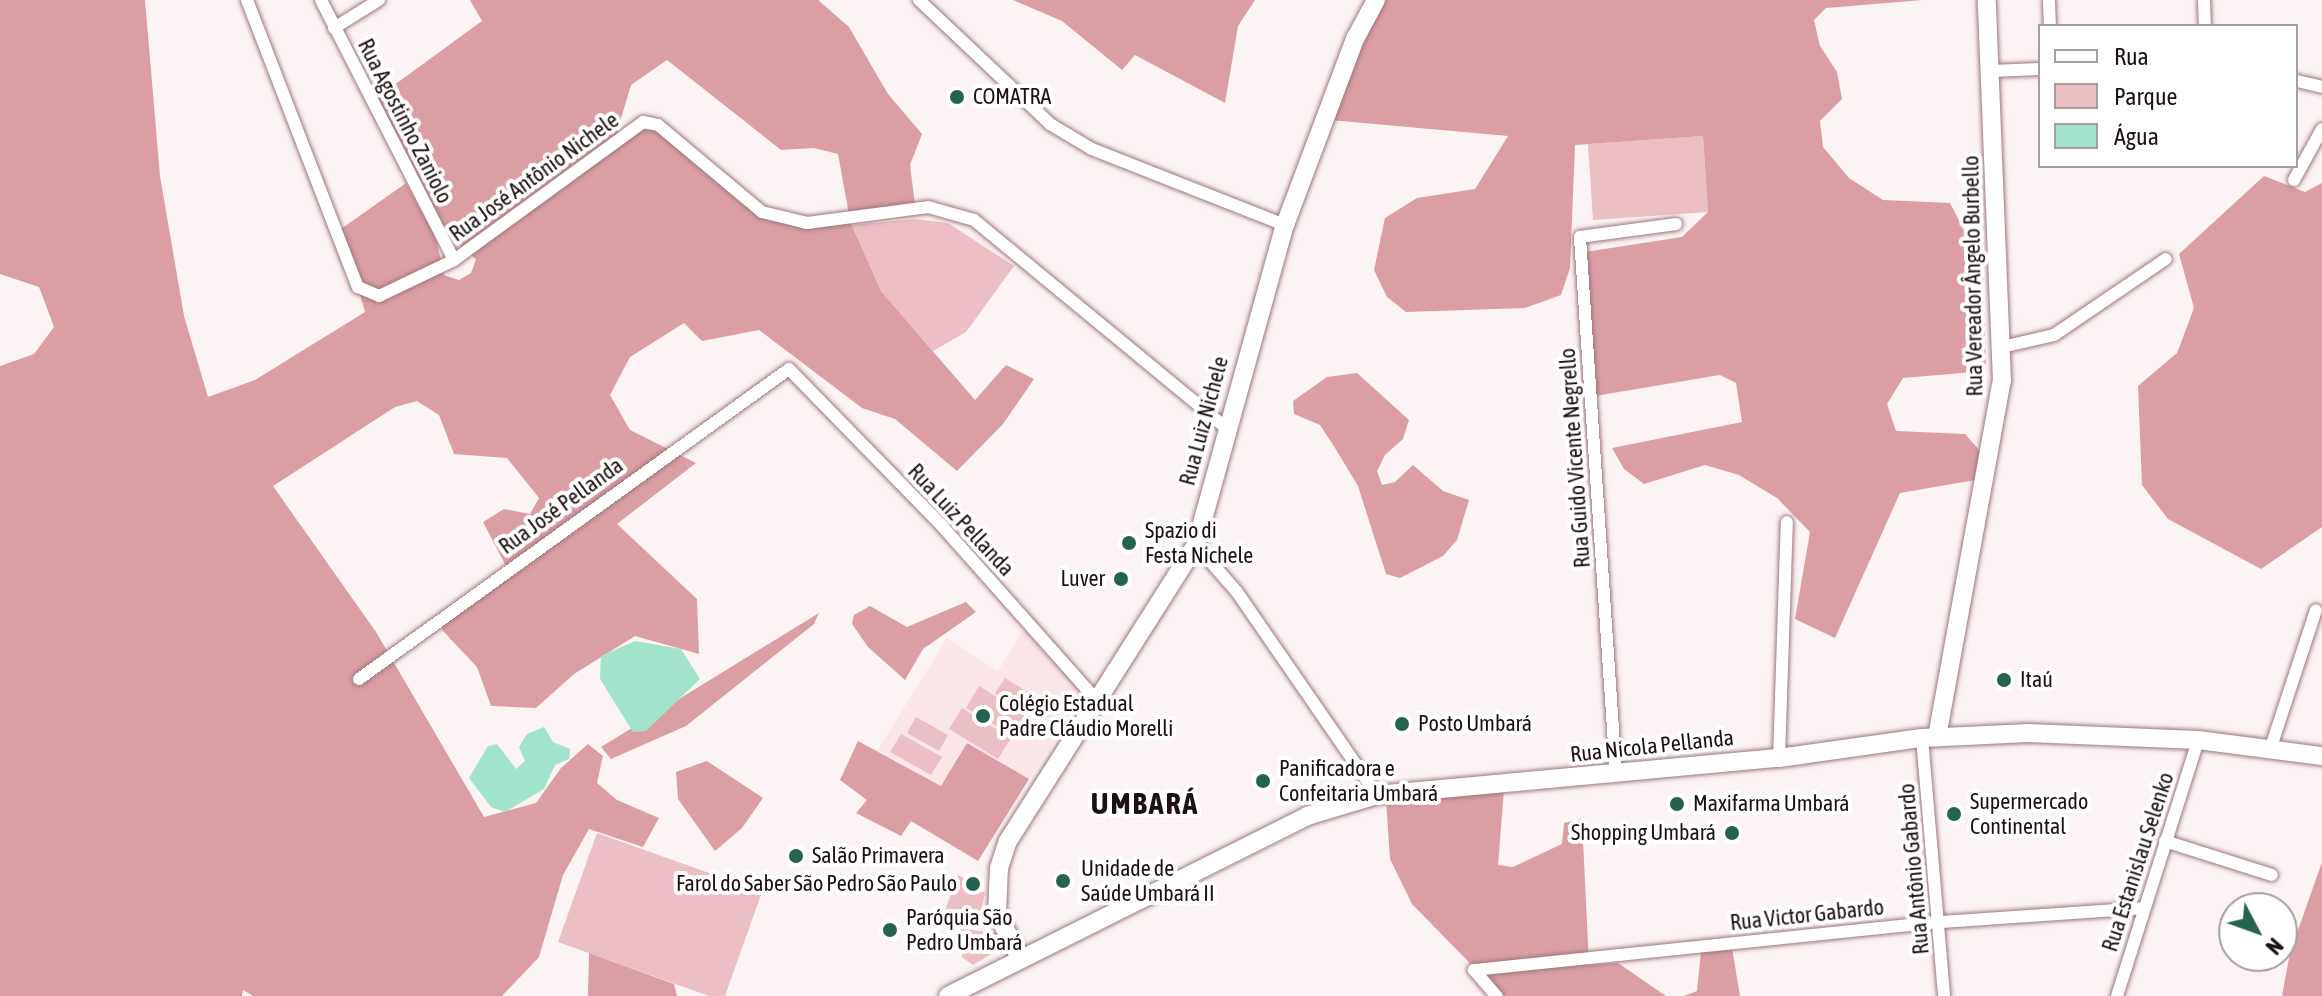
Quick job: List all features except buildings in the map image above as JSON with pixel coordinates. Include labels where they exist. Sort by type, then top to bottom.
[{"type":"main road","name":"Rua Luiz Nichele","points":[[1020,958],[997,913],[999,868],[1008,841],[1099,703],[1196,545],[1226,428],[1285,225],[1355,39],[1376,0]]},
{"type":"main road","name":"Rua Vereador Ângelo Burbello","points":[[1929,738],[1996,426],[2002,347],[1987,0]]},
{"type":"main road","name":"Rua Nicola Pellanda","points":[[948,996],[1307,816],[1377,795],[1779,758],[1929,738],[2029,733],[2198,740],[2322,756]]},
{"type":"street","name":"Rua José Antônio Nichele","points":[[247,0],[358,287],[379,296],[454,260],[643,122],[658,125],[762,212],[807,223],[928,207],[974,220],[1226,428]]},
{"type":"street","name":"Rua Agostinho Zaniolo","points":[[321,0],[454,260]]},
{"type":"street","points":[[334,28],[379,0]]},
{"type":"street","points":[[919,0],[1050,124],[1092,149],[1285,225]]},
{"type":"street","points":[[2049,0],[2050,24]]},
{"type":"street","points":[[2204,0],[2205,24]]},
{"type":"street","points":[[1990,71],[2038,69]]},
{"type":"street","points":[[2298,81],[2322,87]]},
{"type":"street","points":[[2294,180],[2322,129]]},
{"type":"street","name":"Rua Guido Vicente Negrello","points":[[1616,774],[1580,237],[1676,224]]},
{"type":"street","points":[[2002,347],[2054,335],[2166,259]]},
{"type":"street","name":"Rua José Pellanda","points":[[359,679],[789,369]]},
{"type":"street","name":"Rua Luiz Pellanda","points":[[789,369],[942,526],[1099,703]]},
{"type":"street","points":[[1779,758],[1787,522]]},
{"type":"street","points":[[1196,545],[1237,592],[1377,795]]},
{"type":"street","points":[[2270,750],[2316,610]]},
{"type":"street","name":"Rua Antônio Gabardo","points":[[1929,738],[1944,996]]},
{"type":"street","name":"Rua Estanislau Selenko","points":[[2117,996],[2198,740]]},
{"type":"street","points":[[2165,841],[2272,875]]},
{"type":"street","name":"Rua Victor Gabardo","points":[[1497,996],[1474,970],[1940,922],[2144,908]]},
{"type":"shaded area","points":[[0,0],[145,0],[160,176],[184,316],[208,397],[255,380],[365,312],[341,229],[406,183],[436,238],[444,275],[459,280],[471,273],[476,259],[443,231],[375,99],[482,21],[470,0],[818,0],[849,27],[888,94],[922,134],[910,165],[915,205],[850,221],[881,291],[975,400],[1006,365],[1034,379],[1003,424],[957,471],[895,419],[862,408],[759,330],[702,341],[684,323],[630,357],[610,395],[630,430],[696,463],[617,524],[697,599],[699,654],[635,636],[574,674],[536,708],[491,706],[477,667],[442,630],[448,609],[506,566],[483,522],[504,509],[530,514],[539,498],[507,458],[454,454],[439,415],[417,401],[395,407],[273,486],[376,632],[484,817],[536,803],[561,768],[588,744],[603,756],[597,783],[617,800],[659,818],[643,847],[589,829],[563,875],[539,957],[502,996],[253,996],[243,990],[242,996],[0,996],[0,366],[34,354],[54,327],[39,287],[0,274]],"holes":[[[667,60],[781,150],[814,148],[838,154],[850,220],[765,216],[742,204],[658,129],[617,132],[631,85]]]},
{"type":"shaded area","points":[[1013,0],[1255,0],[1238,26],[1225,103],[1135,55],[1122,70],[1062,21]]},
{"type":"shaded area","points":[[1382,0],[1923,0],[1826,8],[1814,20],[1820,46],[1837,72],[1842,99],[1820,121],[1823,147],[1849,178],[1883,200],[1950,203],[1983,268],[1986,371],[1903,378],[1887,404],[1896,431],[1965,434],[1980,451],[1981,479],[1900,493],[1835,638],[1795,619],[1810,532],[1777,498],[1739,475],[1705,465],[1644,484],[1624,469],[1612,448],[1742,422],[1736,383],[1720,375],[1595,396],[1585,252],[1682,237],[1708,212],[1703,136],[1575,145],[1570,268],[1561,295],[1525,308],[1406,312],[1387,297],[1374,270],[1385,218],[1417,198],[1475,189],[1508,136],[1330,120]]},
{"type":"shaded area","points":[[2264,176],[2305,192],[2322,183],[2322,527],[2261,569],[2168,519],[2142,485],[2138,386],[2177,353],[2194,308],[2179,254]]},
{"type":"shaded area","points":[[1357,373],[1409,420],[1403,439],[1385,455],[1377,471],[1382,485],[1395,482],[1413,465],[1443,491],[1469,500],[1457,540],[1443,556],[1400,578],[1386,574],[1358,486],[1335,448],[1320,425],[1294,414],[1293,401],[1327,377]]},
{"type":"shaded area","points":[[966,602],[976,612],[923,649],[905,680],[868,647],[852,624],[854,615],[870,606],[907,627]]},
{"type":"shaded area","points":[[819,613],[814,624],[686,726],[611,759],[601,747]]},
{"type":"shaded area","name":"Colégio Estadual Padre Cláudio Morelli","points":[[1024,629],[1084,695],[1029,779],[967,743],[941,786],[878,750],[947,638],[998,671]]},
{"type":"shaded area","points":[[858,741],[941,786],[967,743],[1029,779],[978,861],[911,821],[901,836],[856,813],[867,800],[840,780]]},
{"type":"shaded area","points":[[707,761],[763,798],[742,828],[715,851],[678,799],[676,772]]},
{"type":"shaded area","points":[[1504,790],[1498,865],[1513,867],[1562,844],[1564,823],[1582,819],[1589,965],[1618,963],[1666,996],[1502,996],[1412,904],[1390,859],[1386,800]]},
{"type":"shaded area","points":[[2322,862],[2322,996],[2282,996],[2286,972],[2298,972],[2298,930]]},
{"type":"shaded area","points":[[1732,948],[1740,996],[1684,996],[1697,991],[1701,951]]},
{"type":"shaded area","points":[[589,953],[674,984],[677,996],[588,996]]},
{"type":"green space","points":[[1703,136],[1708,212],[1593,220],[1588,144]]},
{"type":"green space","points":[[915,219],[948,223],[1014,266],[966,332],[933,351],[881,291],[852,225]]},
{"type":"green space","points":[[1005,678],[1036,697],[1026,713],[995,693]]},
{"type":"green space","points":[[979,686],[1025,714],[1012,736],[966,708]]},
{"type":"green space","points":[[962,708],[1011,738],[998,759],[949,729]]},
{"type":"green space","points":[[916,717],[948,735],[939,751],[907,733]]},
{"type":"green space","points":[[901,734],[942,757],[931,775],[890,752]]},
{"type":"green space","points":[[597,833],[762,892],[725,996],[709,996],[558,942]]},
{"type":"green space","points":[[958,875],[966,879],[966,893],[985,892],[980,916],[944,913]]},
{"type":"green space","points":[[961,929],[1003,933],[1005,946],[973,965],[962,957]]},
{"type":"water","points":[[635,641],[681,649],[700,679],[646,731],[633,732],[600,679],[601,656]]},
{"type":"water","points":[[544,727],[553,742],[570,749],[569,759],[555,765],[544,789],[505,812],[491,807],[469,778],[488,746],[497,744],[516,769],[525,761],[519,747],[527,734]]},
{"type":"place","name":"COMATRA","points":[[957,97]]},
{"type":"place","name":"Spazio di Festa Nichele","points":[[1129,543]]},
{"type":"place","name":"Luver","points":[[1121,579]]},
{"type":"place","name":"Itaú","points":[[2004,680]]},
{"type":"place","name":"Colégio Estadual Padre Cláudio Morelli","points":[[983,716]]},
{"type":"place","name":"Posto Umbará","points":[[1402,724]]},
{"type":"place","name":"Panificadora e Confeitaria Umbará","points":[[1263,781]]},
{"type":"place","name":"Maxifarma Umbará","points":[[1677,804]]},
{"type":"place","name":"Supermercado Continental","points":[[1954,814]]},
{"type":"place","name":"Shopping Umbará","points":[[1732,833]]},
{"type":"place","name":"Salão Primavera","points":[[796,856]]},
{"type":"place","name":"Unidade de Saúde Umbará II","points":[[1063,881]]},
{"type":"place","name":"Farol do Saber São Pedro São Paulo","points":[[973,884]]},
{"type":"place","name":"Paróquia São Pedro Umbará","points":[[890,930]]},
{"type":"district","name":"UMBARÁ","points":[[1145,803]]}]
